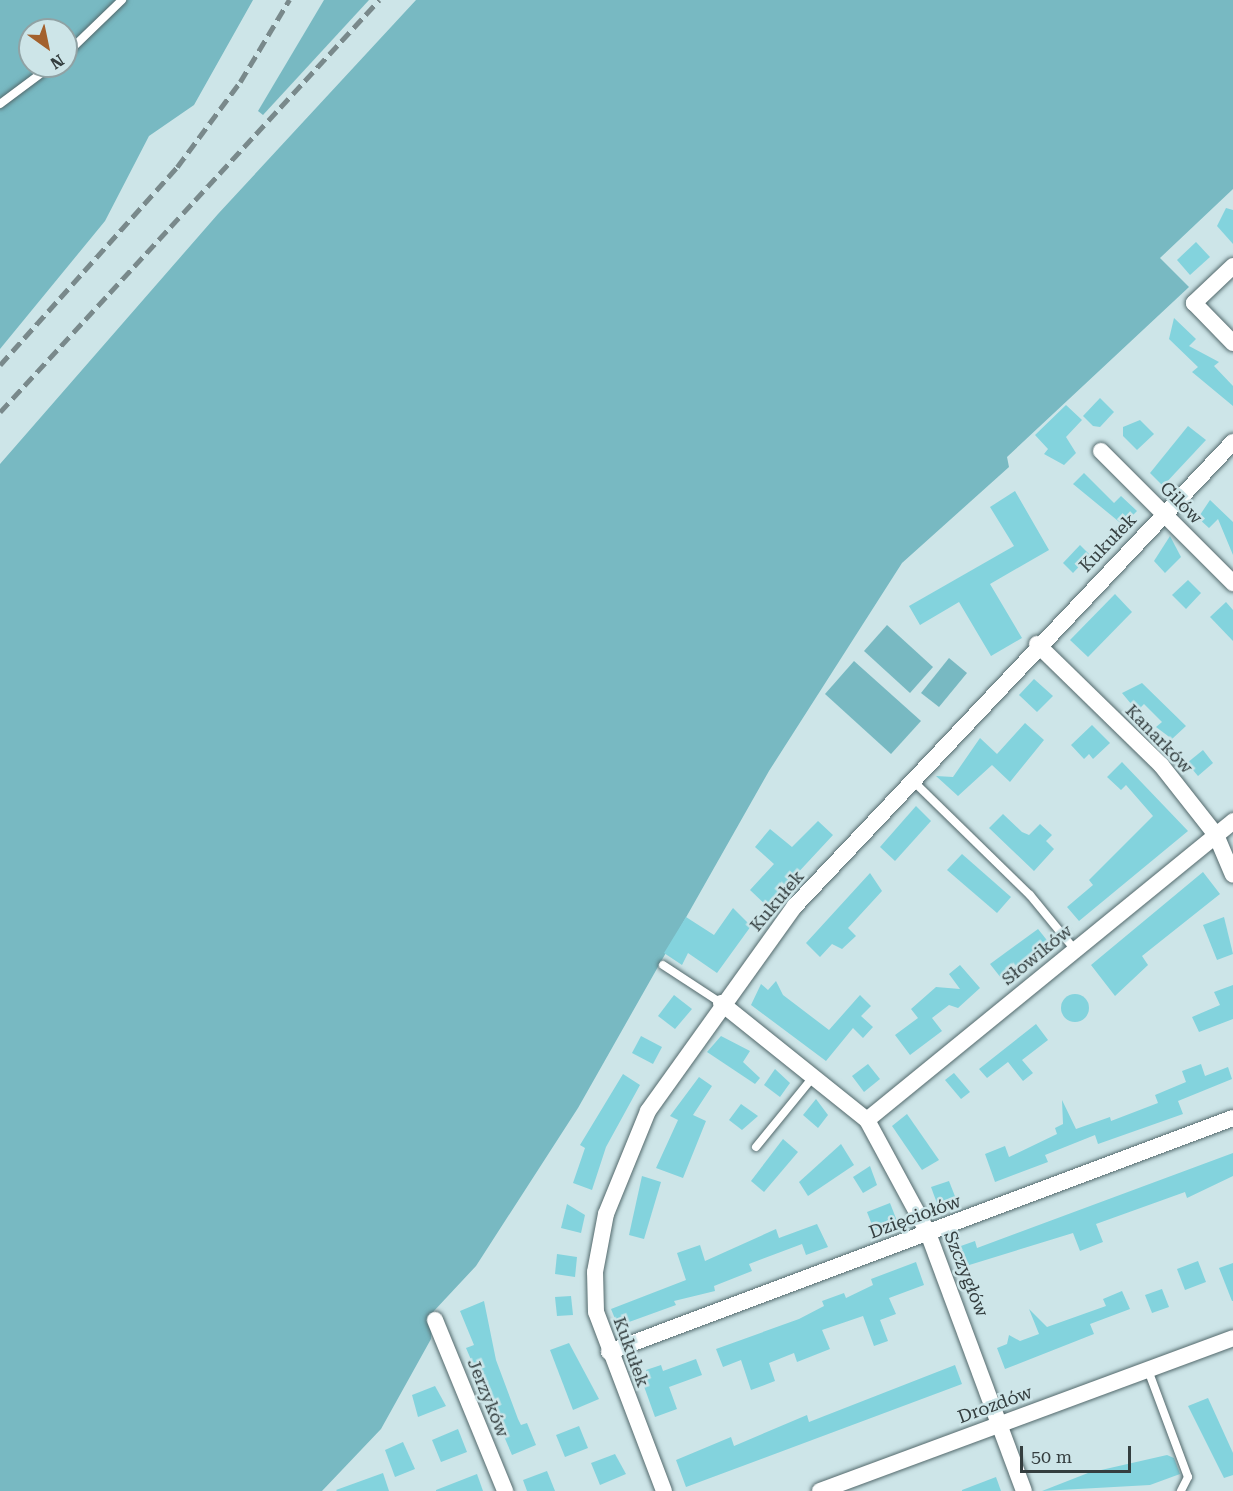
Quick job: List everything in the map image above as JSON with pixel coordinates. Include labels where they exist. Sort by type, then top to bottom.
[{"type":"street","points":[[1233,266],[1194,303],[1233,343]]},
{"type":"street","name":"Kukułek","points":[[664,1491],[609,1352],[596,1312],[595,1272],[606,1214],[648,1111],[721,1003],[795,906],[1037,644],[1233,442]]},
{"type":"street","name":"Gilów","points":[[1101,451],[1233,583]]},
{"type":"street","name":"Kanarków","points":[[1037,644],[1161,765],[1216,835],[1233,875]]},
{"type":"street","name":"Słowików","points":[[867,1120],[1233,821]]},
{"type":"street","name":"Szczygłów","points":[[721,1003],[867,1120],[928,1233],[1001,1424],[1024,1491]]},
{"type":"street","name":"Dzięciołów","points":[[609,1352],[1233,1118]]},
{"type":"street","name":"Jerzyków","points":[[435,1320],[505,1491]]},
{"type":"street","name":"Drozdów","points":[[820,1491],[858,1484],[1001,1424],[1233,1338]]},
{"type":"lane","points":[[78,42],[122,0]]},
{"type":"lane","points":[[0,104],[35,78]]},
{"type":"lane","points":[[912,780],[1030,895],[1076,950]]},
{"type":"lane","points":[[663,965],[721,1003]]},
{"type":"lane","points":[[756,1147],[813,1077]]},
{"type":"lane","points":[[1148,1370],[1188,1477],[1181,1491]]},
{"type":"shaded area","points":[[0,0],[253,0],[194,105],[149,136],[105,221],[0,349]]},
{"type":"shaded area","points":[[324,0],[369,0],[263,115],[258,111]]},
{"type":"shaded area","points":[[416,0],[1233,0],[1233,189],[1160,258],[1189,287],[1007,457],[1009,467],[902,563],[769,771],[578,1108],[476,1266],[433,1312],[431,1339],[381,1429],[322,1491],[0,1491],[0,464],[218,214]]},
{"type":"shaded area","points":[[887,625],[933,667],[910,693],[864,651]]},
{"type":"shaded area","points":[[949,658],[967,673],[939,707],[921,693]]},
{"type":"shaded area","points":[[854,661],[921,721],[891,754],[825,694]]},
{"type":"building","points":[[1226,208],[1233,210],[1233,244],[1217,226]]},
{"type":"building","points":[[1196,242],[1210,257],[1190,275],[1177,260]]},
{"type":"building","points":[[1174,318],[1196,339],[1189,346],[1219,362],[1214,366],[1233,386],[1233,406],[1192,372],[1198,367],[1169,339]]},
{"type":"building","points":[[1100,398],[1114,412],[1100,427],[1093,426],[1083,416]]},
{"type":"building","points":[[1066,405],[1082,420],[1066,437],[1076,453],[1064,465],[1044,454],[1048,449],[1035,435]]},
{"type":"building","points":[[1140,420],[1154,434],[1137,450],[1123,436],[1123,427]]},
{"type":"building","points":[[1188,426],[1206,440],[1163,486],[1150,473]]},
{"type":"building","points":[[1084,473],[1114,503],[1121,496],[1137,511],[1123,525],[1073,484]]},
{"type":"building","points":[[1015,491],[1049,550],[990,584],[1022,638],[991,656],[959,602],[920,625],[909,606],[1014,546],[990,507]]},
{"type":"building","points":[[1210,500],[1233,522],[1233,555],[1218,519],[1209,528],[1198,518]]},
{"type":"building","points":[[1170,536],[1181,557],[1165,573],[1154,561]]},
{"type":"building","points":[[1080,545],[1090,555],[1073,573],[1063,563]]},
{"type":"building","points":[[1188,580],[1201,593],[1186,609],[1172,595]]},
{"type":"building","points":[[1115,594],[1132,612],[1088,657],[1070,640]]},
{"type":"building","points":[[1226,602],[1233,610],[1233,641],[1210,617]]},
{"type":"building","points":[[1034,679],[1053,696],[1037,712],[1019,695]]},
{"type":"building","points":[[1142,683],[1186,726],[1172,739],[1156,727],[1162,722],[1144,704],[1137,711],[1122,693]]},
{"type":"building","points":[[1025,723],[1044,740],[1010,782],[992,765],[958,796],[936,776],[953,777],[980,738],[997,754]]},
{"type":"building","points":[[1092,725],[1110,743],[1093,759],[1089,754],[1084,759],[1071,745]]},
{"type":"building","points":[[1203,750],[1213,763],[1198,776],[1187,763]]},
{"type":"building","points":[[1122,762],[1188,831],[1079,921],[1067,907],[1093,885],[1089,880],[1153,816],[1126,785],[1121,790],[1107,777]]},
{"type":"building","points":[[916,806],[931,821],[895,861],[880,847]]},
{"type":"building","points":[[1003,814],[1022,832],[1029,835],[1040,824],[1052,835],[1046,841],[1054,849],[1034,871],[989,828]]},
{"type":"building","points":[[818,821],[833,835],[767,906],[750,890],[774,864],[755,847],[770,829],[792,847]]},
{"type":"building","points":[[962,854],[1011,897],[997,913],[947,870]]},
{"type":"building","points":[[1203,872],[1220,894],[1142,956],[1148,965],[1115,996],[1091,965]]},
{"type":"building","points":[[870,873],[882,891],[848,928],[856,936],[842,949],[832,944],[820,957],[806,943]]},
{"type":"building","points":[[733,908],[751,926],[717,973],[688,953],[682,965],[664,953],[686,917],[714,935]]},
{"type":"building","points":[[1224,917],[1233,954],[1217,960],[1203,925]]},
{"type":"building","points":[[1038,929],[1050,944],[1005,983],[990,964]]},
{"type":"building","points":[[960,965],[980,988],[958,1008],[949,1005],[932,1018],[942,1031],[910,1055],[895,1035],[918,1018],[911,1009],[936,987],[960,989],[949,974]]},
{"type":"building","points":[[776,981],[783,995],[829,1030],[860,995],[871,1006],[861,1016],[873,1027],[863,1038],[853,1028],[826,1061],[751,1005],[761,984],[768,990]]},
{"type":"building","points":[[1233,985],[1233,1019],[1199,1032],[1192,1017],[1220,1005],[1214,992]]},
{"type":"building","points":[[1075,994],[1085,998],[1089,1008],[1085,1018],[1075,1022],[1065,1018],[1061,1008],[1065,998]]},
{"type":"building","points":[[674,995],[692,1009],[675,1029],[658,1016]]},
{"type":"building","points":[[1036,1024],[1048,1040],[1022,1060],[1033,1073],[1023,1081],[1008,1062],[987,1078],[979,1069]]},
{"type":"building","points":[[641,1036],[662,1047],[653,1064],[632,1053]]},
{"type":"building","points":[[721,1036],[750,1051],[743,1062],[760,1078],[755,1084],[707,1052]]},
{"type":"building","points":[[868,1064],[880,1079],[864,1092],[852,1076]]},
{"type":"building","points":[[1201,1064],[1205,1076],[1228,1067],[1232,1079],[1178,1101],[1183,1114],[1098,1144],[1095,1135],[1045,1155],[1048,1162],[995,1182],[985,1154],[1005,1146],[1009,1157],[1057,1134],[1055,1128],[1063,1124],[1062,1100],[1076,1129],[1110,1117],[1111,1121],[1158,1103],[1155,1095],[1186,1082],[1182,1071]]},
{"type":"building","points":[[775,1069],[790,1083],[780,1097],[764,1085]]},
{"type":"building","points":[[954,1073],[970,1092],[961,1099],[945,1080]]},
{"type":"building","points":[[623,1074],[640,1085],[606,1147],[592,1190],[573,1183],[585,1148],[580,1145]]},
{"type":"building","points":[[699,1077],[712,1086],[693,1115],[706,1121],[683,1178],[656,1168],[678,1120],[670,1116]]},
{"type":"building","points":[[816,1099],[828,1115],[818,1128],[803,1115]]},
{"type":"building","points":[[741,1104],[758,1116],[742,1130],[729,1120]]},
{"type":"building","points":[[907,1114],[939,1160],[922,1170],[892,1126]]},
{"type":"building","points":[[783,1139],[798,1152],[764,1192],[751,1181]]},
{"type":"building","points":[[841,1144],[854,1165],[808,1196],[799,1182]]},
{"type":"building","points":[[1233,1153],[1233,1176],[1187,1198],[1185,1192],[1096,1224],[1103,1242],[1080,1251],[1073,1233],[966,1266],[958,1247],[975,1241],[977,1248]]},
{"type":"building","points":[[870,1166],[877,1185],[863,1193],[853,1177]]},
{"type":"building","points":[[642,1176],[661,1182],[644,1239],[629,1235]]},
{"type":"building","points":[[949,1181],[956,1199],[938,1206],[931,1187]]},
{"type":"building","points":[[890,1203],[897,1221],[874,1230],[867,1212]]},
{"type":"building","points":[[567,1204],[585,1215],[581,1233],[561,1228]]},
{"type":"building","points":[[817,1224],[828,1247],[806,1255],[802,1244],[749,1264],[752,1271],[714,1286],[715,1291],[674,1301],[676,1305],[618,1326],[611,1309],[686,1280],[677,1253],[700,1245],[705,1261],[776,1229],[779,1238]]},
{"type":"building","points":[[557,1254],[577,1257],[575,1277],[555,1274]]},
{"type":"building","points":[[1198,1261],[1206,1282],[1185,1290],[1177,1269]]},
{"type":"building","points":[[916,1262],[924,1285],[889,1298],[896,1314],[880,1320],[888,1341],[874,1346],[863,1316],[822,1330],[830,1349],[797,1362],[794,1353],[769,1363],[775,1381],[751,1390],[741,1360],[723,1367],[716,1349],[799,1319],[824,1306],[822,1301],[844,1293],[846,1298],[873,1285],[871,1279]]},
{"type":"building","points":[[1233,1263],[1233,1301],[1232,1301],[1219,1268]]},
{"type":"building","points":[[1162,1289],[1169,1307],[1152,1313],[1145,1295]]},
{"type":"building","points":[[1122,1291],[1130,1309],[1090,1324],[1094,1334],[1005,1369],[997,1348],[1007,1344],[1009,1335],[1020,1341],[1039,1334],[1029,1309],[1047,1327],[1106,1306],[1103,1299]]},
{"type":"building","points":[[571,1296],[573,1315],[557,1316],[555,1297]]},
{"type":"building","points":[[484,1301],[496,1360],[518,1419],[521,1425],[527,1423],[536,1445],[512,1455],[466,1348],[474,1345],[460,1311]]},
{"type":"building","points":[[569,1343],[599,1399],[573,1410],[550,1350]]},
{"type":"building","points":[[696,1359],[702,1375],[669,1387],[677,1409],[655,1417],[641,1378],[648,1375],[646,1370],[661,1365],[663,1371]]},
{"type":"building","points":[[955,1365],[962,1384],[686,1487],[676,1460],[731,1437],[734,1446],[807,1415],[809,1422]]},
{"type":"building","points":[[435,1386],[446,1406],[418,1417],[412,1395]]},
{"type":"building","points":[[1208,1398],[1233,1453],[1233,1475],[1224,1478],[1188,1406]]},
{"type":"building","points":[[579,1426],[588,1448],[565,1457],[556,1435]]},
{"type":"building","points":[[458,1429],[467,1452],[441,1462],[432,1440]]},
{"type":"building","points":[[403,1442],[415,1469],[395,1477],[385,1450]]},
{"type":"building","points":[[615,1454],[626,1474],[600,1485],[591,1463]]},
{"type":"building","points":[[1167,1455],[1174,1458],[1180,1474],[1150,1485],[1042,1491],[1088,1473]]},
{"type":"building","points":[[547,1471],[555,1491],[527,1491],[523,1480]]},
{"type":"building","points":[[383,1473],[389,1491],[336,1490]]},
{"type":"building","points":[[477,1474],[483,1491],[436,1491],[436,1490]]},
{"type":"building","points":[[996,1477],[1001,1491],[962,1491],[962,1490]]},
{"type":"railway","points":[[0,365],[177,167],[240,82],[289,0]]},
{"type":"railway","points":[[0,412],[379,0]]}]
